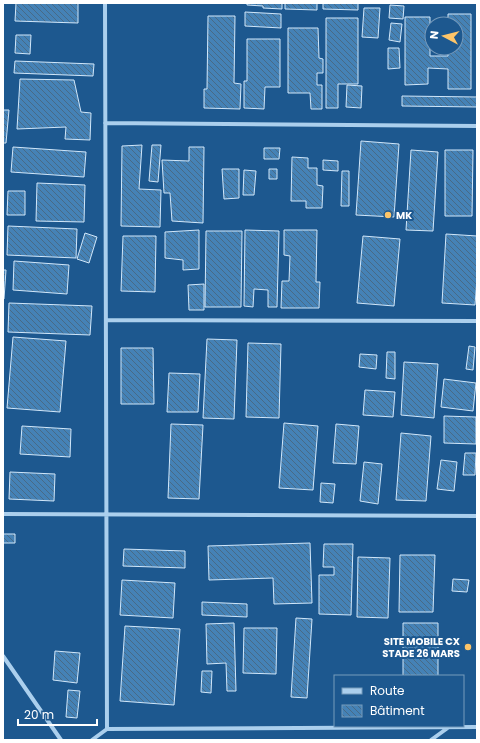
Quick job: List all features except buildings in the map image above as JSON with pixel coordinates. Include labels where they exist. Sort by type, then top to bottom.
[{"type":"street","points":[[105,3],[107,729]]},
{"type":"street","points":[[105,123],[477,126]]},
{"type":"street","points":[[106,320],[477,321]]},
{"type":"street","points":[[3,514],[477,516]]},
{"type":"street","points":[[3,656],[61,740]]},
{"type":"street","points":[[432,740],[450,727]]},
{"type":"street","points":[[92,740],[107,729],[477,727]]},
{"type":"place","name":"MK","points":[[388,215]]},
{"type":"place","name":"SITE MOBILE CX STADE 26 MARS","points":[[468,647]]}]
